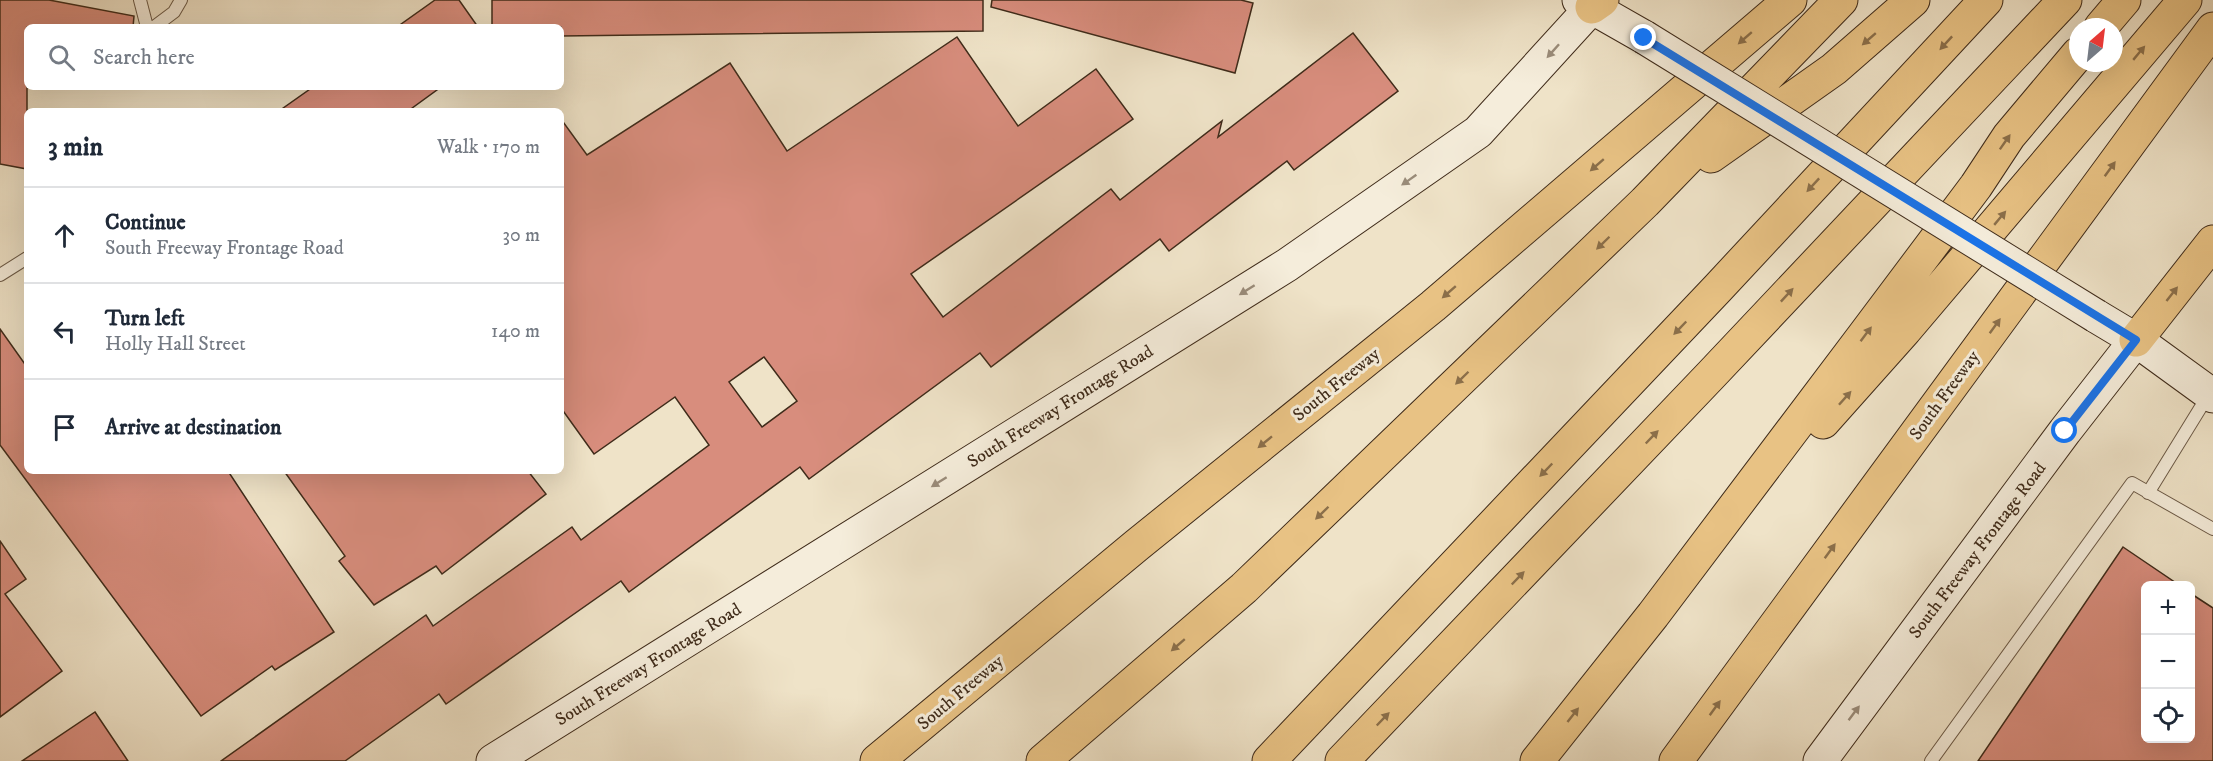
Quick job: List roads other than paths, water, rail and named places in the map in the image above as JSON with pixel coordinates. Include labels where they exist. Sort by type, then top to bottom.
[{"type":"highway","name":"South Freeway","points":[[877,761],[1137,545],[1433,306],[1790,0]]},
{"type":"highway","points":[[1043,761],[1244,588],[1645,202],[1841,0]]},
{"type":"highway","points":[[1645,202],[1834,69],[1913,0]]},
{"type":"highway","points":[[1269,761],[1718,288],[1986,0]]},
{"type":"highway","points":[[1342,761],[1712,375],[2065,0]]},
{"type":"highway","points":[[2109,18],[2124,0]]},
{"type":"highway","points":[[1653,615],[1905,330],[2185,0]]},
{"type":"highway","name":"South Freeway","points":[[1676,761],[2213,28]]},
{"type":"highway","points":[[1537,761],[1653,615],[1866,334],[1976,186],[2009,136],[2069,65]]},
{"type":"highway","points":[[2136,340],[2213,243]]},
{"type":"main road","points":[[1591,2],[1644,38],[2136,340],[2211,394]]},
{"type":"main road","name":"South Freeway Frontage Road","points":[[493,761],[1287,265],[1478,132],[1591,2]]},
{"type":"main road","name":"South Freeway Frontage Road","points":[[1820,761],[2065,431],[2136,340]]},
{"type":"lane","points":[[140,0],[146,24]]},
{"type":"lane","points":[[158,24],[174,12],[181,0]]},
{"type":"lane","points":[[0,275],[24,260]]},
{"type":"lane","points":[[2148,492],[2211,394]]},
{"type":"lane","points":[[1931,761],[2132,483],[2213,529]]}]
